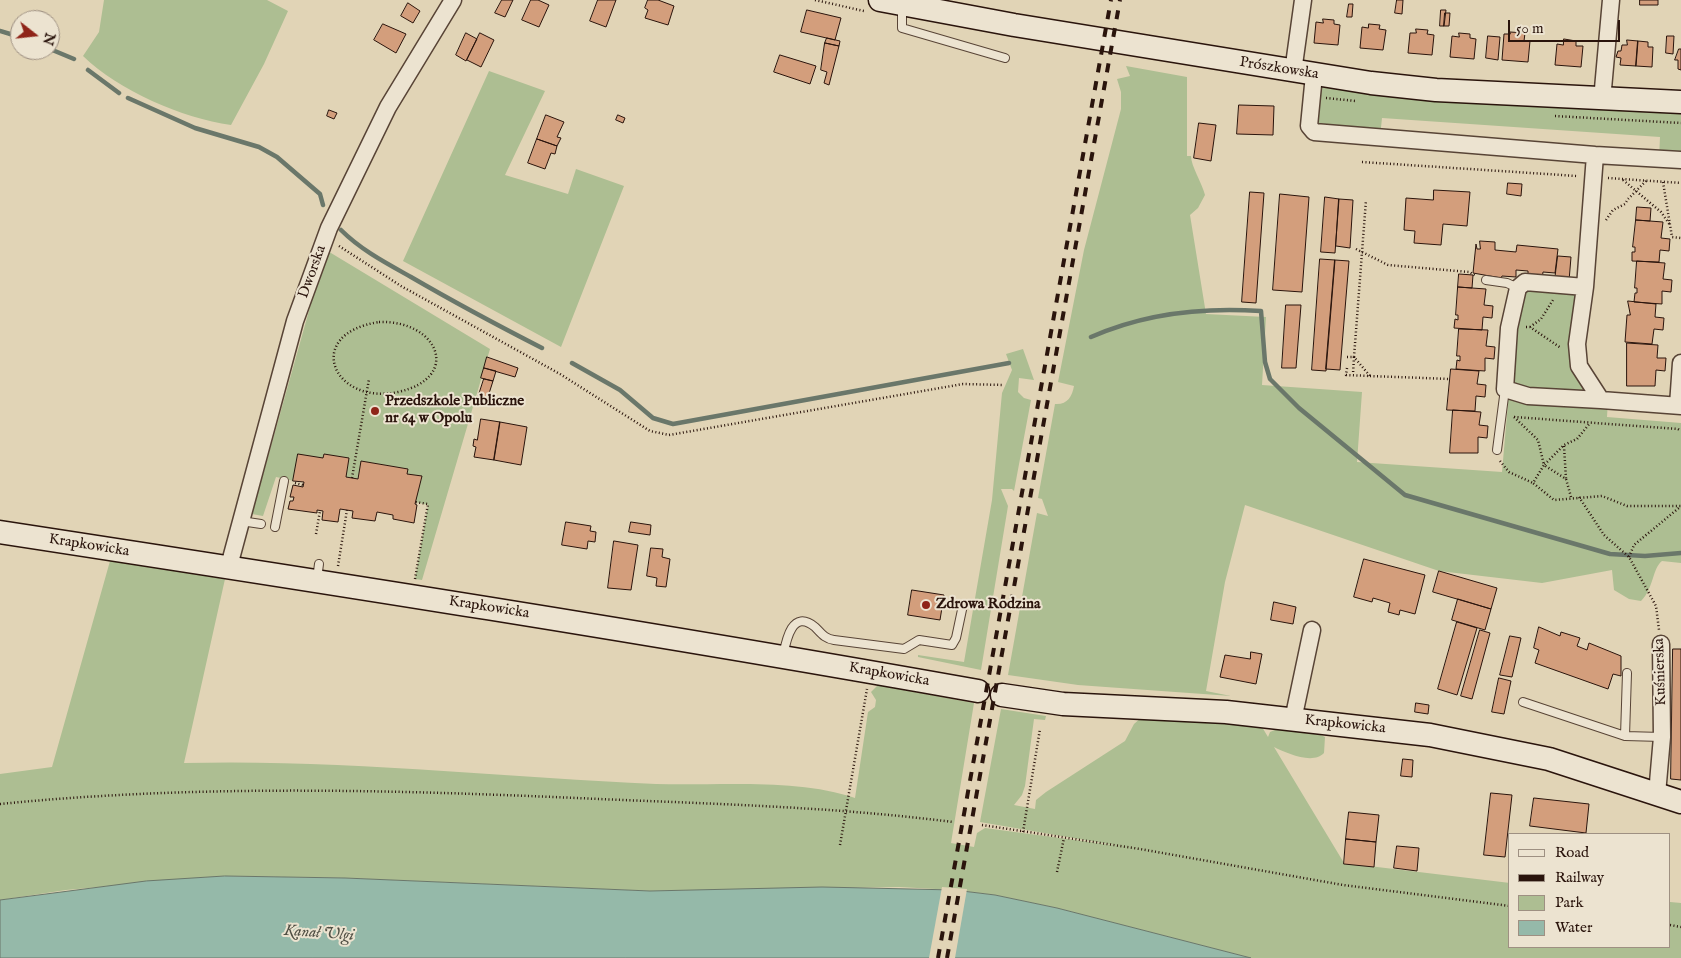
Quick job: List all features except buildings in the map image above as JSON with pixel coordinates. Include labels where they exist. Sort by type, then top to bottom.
[{"type":"street","name":"Dworska","points":[[229,566],[295,321],[325,237],[349,184],[388,107],[453,0]]},
{"type":"street","points":[[1303,0],[1304,73],[1309,126],[1314,132],[1595,155],[1681,160]]},
{"type":"street","points":[[1602,100],[1610,0]]},
{"type":"street","name":"Prószkowska","points":[[891,2],[1304,73],[1436,90],[1602,100],[1681,102]]},
{"type":"street","points":[[1595,155],[1584,287],[1577,344],[1579,366],[1601,400]]},
{"type":"street","points":[[1584,287],[1525,282],[1518,288],[1509,328],[1505,389],[1528,396],[1679,406],[1681,364]]},
{"type":"street","name":"Krapkowicka","points":[[0,532],[229,566],[318,572],[978,691]]},
{"type":"street","points":[[1293,720],[1312,630]]},
{"type":"street","name":"Kuśnierska","points":[[1657,794],[1662,738],[1661,644]]},
{"type":"street","name":"Krapkowicka","points":[[1002,695],[1063,704],[1198,710],[1430,735],[1549,759],[1681,802]]},
{"type":"lane","points":[[891,2],[902,28],[1005,58]]},
{"type":"lane","points":[[1486,280],[1507,283],[1518,288]]},
{"type":"lane","points":[[1497,450],[1505,389]]},
{"type":"lane","points":[[275,527],[284,482]]},
{"type":"lane","points":[[241,521],[261,524]]},
{"type":"lane","points":[[783,656],[789,631],[795,624],[804,622],[812,625],[825,637],[834,640],[904,650],[918,640],[952,644],[956,638],[962,605]]},
{"type":"lane","points":[[1625,736],[1627,673]]},
{"type":"lane","points":[[1523,702],[1625,736],[1662,738]]},
{"type":"path","points":[[1362,162],[1681,183]]},
{"type":"path","points":[[1622,179],[1661,212],[1670,225]]},
{"type":"path","points":[[1588,236],[1598,230],[1613,210],[1625,204],[1636,190],[1647,181]]},
{"type":"path","points":[[1662,182],[1672,238],[1681,238]]},
{"type":"path","points":[[1353,375],[1366,200]]},
{"type":"path","points":[[325,237],[401,286],[560,374],[650,432],[669,435],[962,384],[1004,385]]},
{"type":"path","points":[[1356,250],[1388,265],[1469,272],[1472,276],[1484,277],[1486,280]]},
{"type":"path","points":[[1509,328],[1530,327],[1540,319],[1564,285]]},
{"type":"path","points":[[390,322],[413,328],[430,341],[436,356],[434,367],[427,377],[400,392],[380,394],[366,391],[346,383],[334,368],[334,353],[338,344],[345,336],[368,324],[390,322]]},
{"type":"path","points":[[1530,327],[1578,359]]},
{"type":"path","points":[[1347,357],[1354,357],[1370,376]]},
{"type":"path","points":[[1347,368],[1346,374],[1353,375],[1450,379]]},
{"type":"path","points":[[352,478],[369,379]]},
{"type":"path","points":[[1500,416],[1678,429],[1681,431]]},
{"type":"path","points":[[1514,417],[1538,440],[1544,465],[1566,479]]},
{"type":"path","points":[[1533,483],[1544,465],[1564,445],[1577,439],[1590,423]]},
{"type":"path","points":[[1564,445],[1566,479],[1572,497]]},
{"type":"path","points":[[1497,450],[1496,456],[1509,472],[1533,483],[1554,500],[1602,496],[1627,506],[1681,506]]},
{"type":"path","points":[[1579,497],[1604,536],[1629,557],[1639,540],[1681,506]]},
{"type":"path","points":[[415,584],[428,504],[416,502]]},
{"type":"path","points":[[337,571],[347,510]]},
{"type":"path","points":[[316,534],[320,511]]},
{"type":"path","name":"Kuśnierska","points":[[1629,557],[1656,606],[1661,644]]},
{"type":"path","points":[[840,845],[870,671]]},
{"type":"path","points":[[1023,832],[1040,729]]},
{"type":"path","points":[[0,804],[122,794],[210,791],[372,790],[846,811],[953,822]]},
{"type":"path","points":[[982,825],[1343,885],[1508,906]]},
{"type":"path","points":[[1057,872],[1064,838]]},
{"type":"green space","points":[[104,0],[267,0],[288,11],[264,64],[231,125],[192,116],[152,101],[114,81],[83,56],[99,32]]},
{"type":"green space","points":[[1126,66],[1187,77],[1187,156],[1191,156],[1205,195],[1198,208],[1190,215],[1206,314],[1266,317],[1262,385],[1362,392],[1357,462],[1502,472],[1518,288],[1585,287],[1579,366],[1608,400],[1607,417],[1681,423],[1681,563],[1662,561],[1656,569],[1648,590],[1641,601],[1629,599],[1614,590],[1612,570],[1542,583],[1439,571],[1245,505],[1225,582],[1206,691],[1231,696],[1078,685],[1008,675],[1037,513],[1048,516],[1042,499],[1038,498],[1055,404],[1066,402],[1072,394],[1074,386],[1058,382],[1084,250],[1121,109],[1121,92],[1117,79],[1130,76]]},
{"type":"green space","points":[[489,71],[545,91],[505,175],[568,194],[576,169],[624,186],[561,347],[403,261]]},
{"type":"green space","points":[[1314,75],[1681,102],[1681,160],[1659,159],[1660,137],[1382,118],[1380,137],[1314,132]]},
{"type":"green space","name":"Przedszkole Publiczne nr 64 w Opolu","points":[[326,250],[490,349],[422,580],[415,579],[428,505],[415,502],[422,477],[407,474],[408,469],[361,461],[358,479],[346,477],[349,458],[324,454],[323,458],[294,481],[276,477],[263,516],[252,514]]},
{"type":"green space","points":[[1023,349],[1034,380],[1019,378],[1018,392],[1024,398],[1031,400],[1014,491],[1012,489],[1001,489],[1008,506],[981,670],[918,657],[918,655],[964,662],[992,500],[1002,393],[1012,370],[1006,354]]},
{"type":"green space","points":[[110,561],[225,579],[184,763],[243,762],[361,766],[656,784],[783,785],[832,792],[855,798],[868,712],[875,707],[876,700],[871,692],[879,684],[888,683],[887,687],[974,703],[951,843],[974,847],[977,833],[985,828],[1120,846],[980,822],[1001,709],[1046,716],[1045,720],[1034,719],[1025,786],[1022,795],[1014,805],[1035,809],[1036,800],[1046,792],[1125,741],[1134,724],[1142,717],[1259,722],[1268,737],[1270,732],[1290,728],[1305,730],[1325,737],[1324,753],[1313,758],[1299,757],[1274,747],[1344,863],[1508,883],[1508,948],[1671,948],[1671,902],[1681,903],[1681,958],[1251,958],[1057,908],[995,895],[954,890],[899,887],[650,891],[345,878],[225,876],[66,890],[0,900],[0,774],[52,767]]},
{"type":"water","name":"Kanał Ulgi","points":[[225,876],[345,878],[650,891],[822,887],[954,890],[995,895],[1057,908],[1251,958],[0,958],[0,900],[146,881]]},
{"type":"pier","points":[[942,887],[967,889],[955,958],[929,958]]},
{"type":"waterway","points":[[0,31],[10,34]]},
{"type":"waterway","points":[[60,53],[74,59]]},
{"type":"waterway","points":[[88,70],[119,93]]},
{"type":"waterway","points":[[128,98],[195,128],[259,147],[277,157],[320,194],[323,205]]},
{"type":"waterway","points":[[341,230],[365,250],[383,261],[542,348]]},
{"type":"waterway","points":[[1091,337],[1132,322],[1153,317],[1196,311],[1261,311],[1265,362],[1270,379],[1299,408],[1405,495],[1610,554],[1645,556],[1681,553]]},
{"type":"waterway","points":[[572,363],[620,390],[653,418],[673,424],[1009,363]]},
{"type":"railway","points":[[938,958],[1111,0]]},
{"type":"railway","points":[[947,958],[1120,0]]},
{"type":"place","name":"Przedszkole Publiczne nr 64 w Opolu","points":[[375,411]]},
{"type":"place","name":"Zdrowa Rodzina","points":[[926,605]]}]
